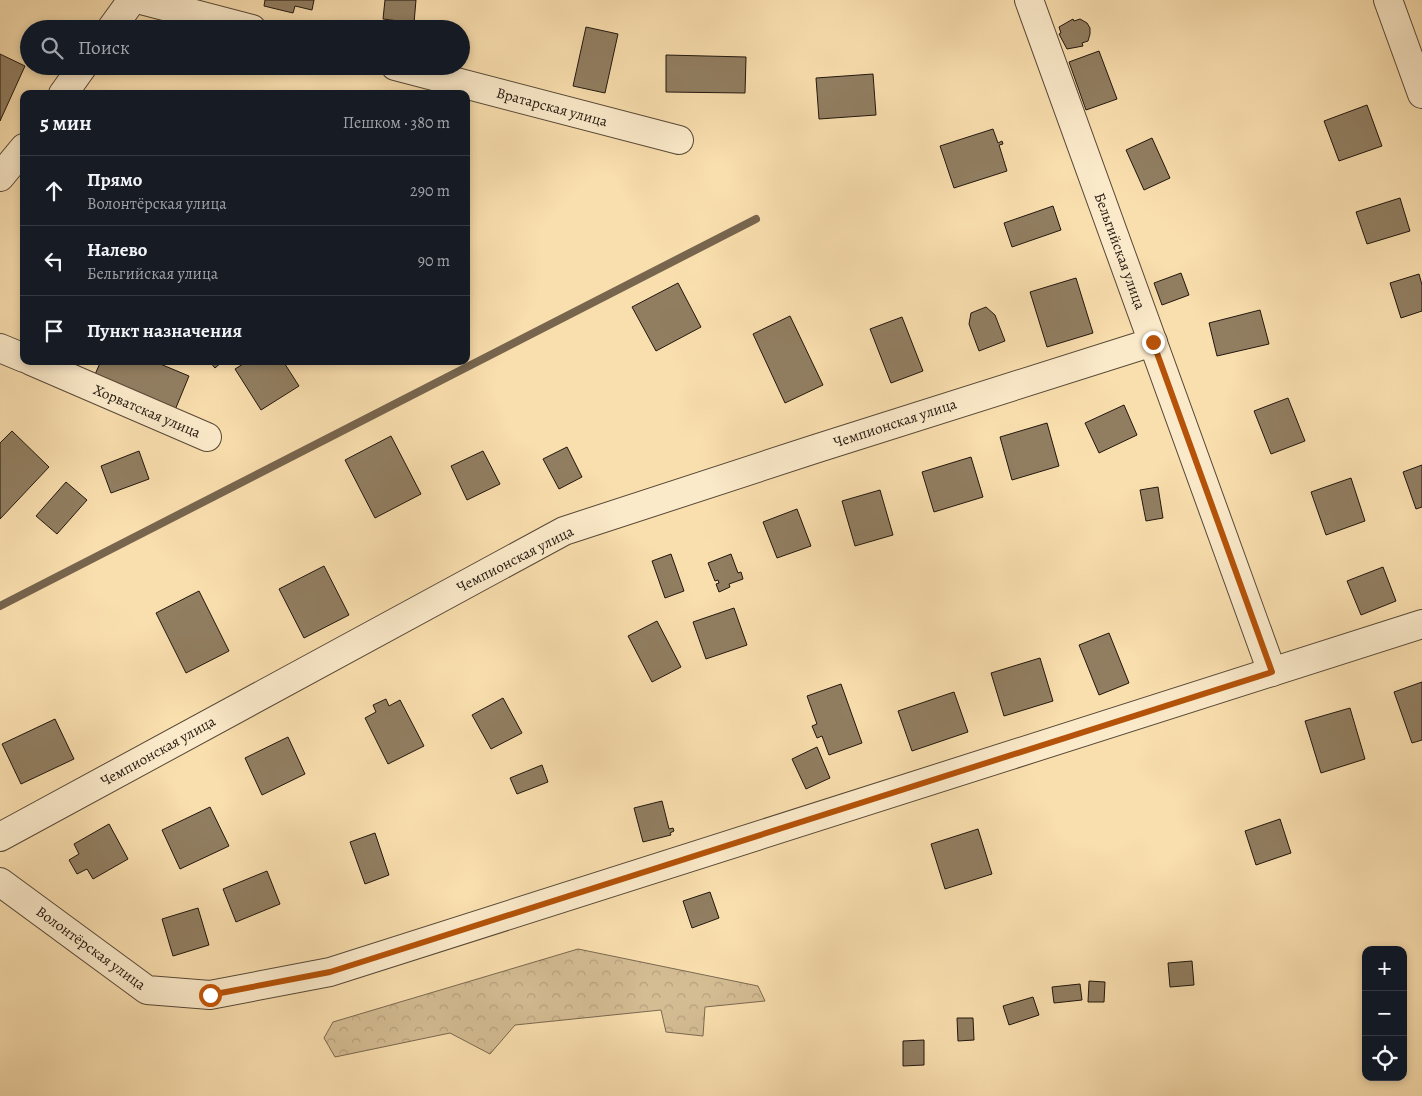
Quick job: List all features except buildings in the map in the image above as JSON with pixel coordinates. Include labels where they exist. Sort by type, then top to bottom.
[{"type":"street","points":[[118,20],[132,0]]},
{"type":"street","points":[[141,0],[218,20]]},
{"type":"street","name":"Бельгийская улица","points":[[1029,0],[1272,672]]},
{"type":"street","points":[[1388,0],[1422,94]]},
{"type":"street","points":[[67,90],[78,75]]},
{"type":"street","name":"Вратарская улица","points":[[431,75],[680,140]]},
{"type":"street","points":[[0,177],[20,153]]},
{"type":"street","name":"Чемпионская улица","points":[[0,837],[564,531],[1153,342]]},
{"type":"street","points":[[0,348],[20,356]]},
{"type":"street","name":"Хорватская улица","points":[[41,365],[207,437]]},
{"type":"street","name":"Волонтёрская улица","points":[[0,882],[146,990],[210,995],[330,972],[1422,624]]},
{"type":"green space","points":[[578,949],[758,986],[765,1001],[705,1007],[703,1036],[666,1032],[661,1010],[515,1025],[490,1054],[450,1033],[335,1057],[324,1038],[333,1022]]},
{"type":"waterway","points":[[0,606],[756,219]]},
{"type":"route","points":[[210,995],[330,972],[1272,672],[1153,342]]}]
